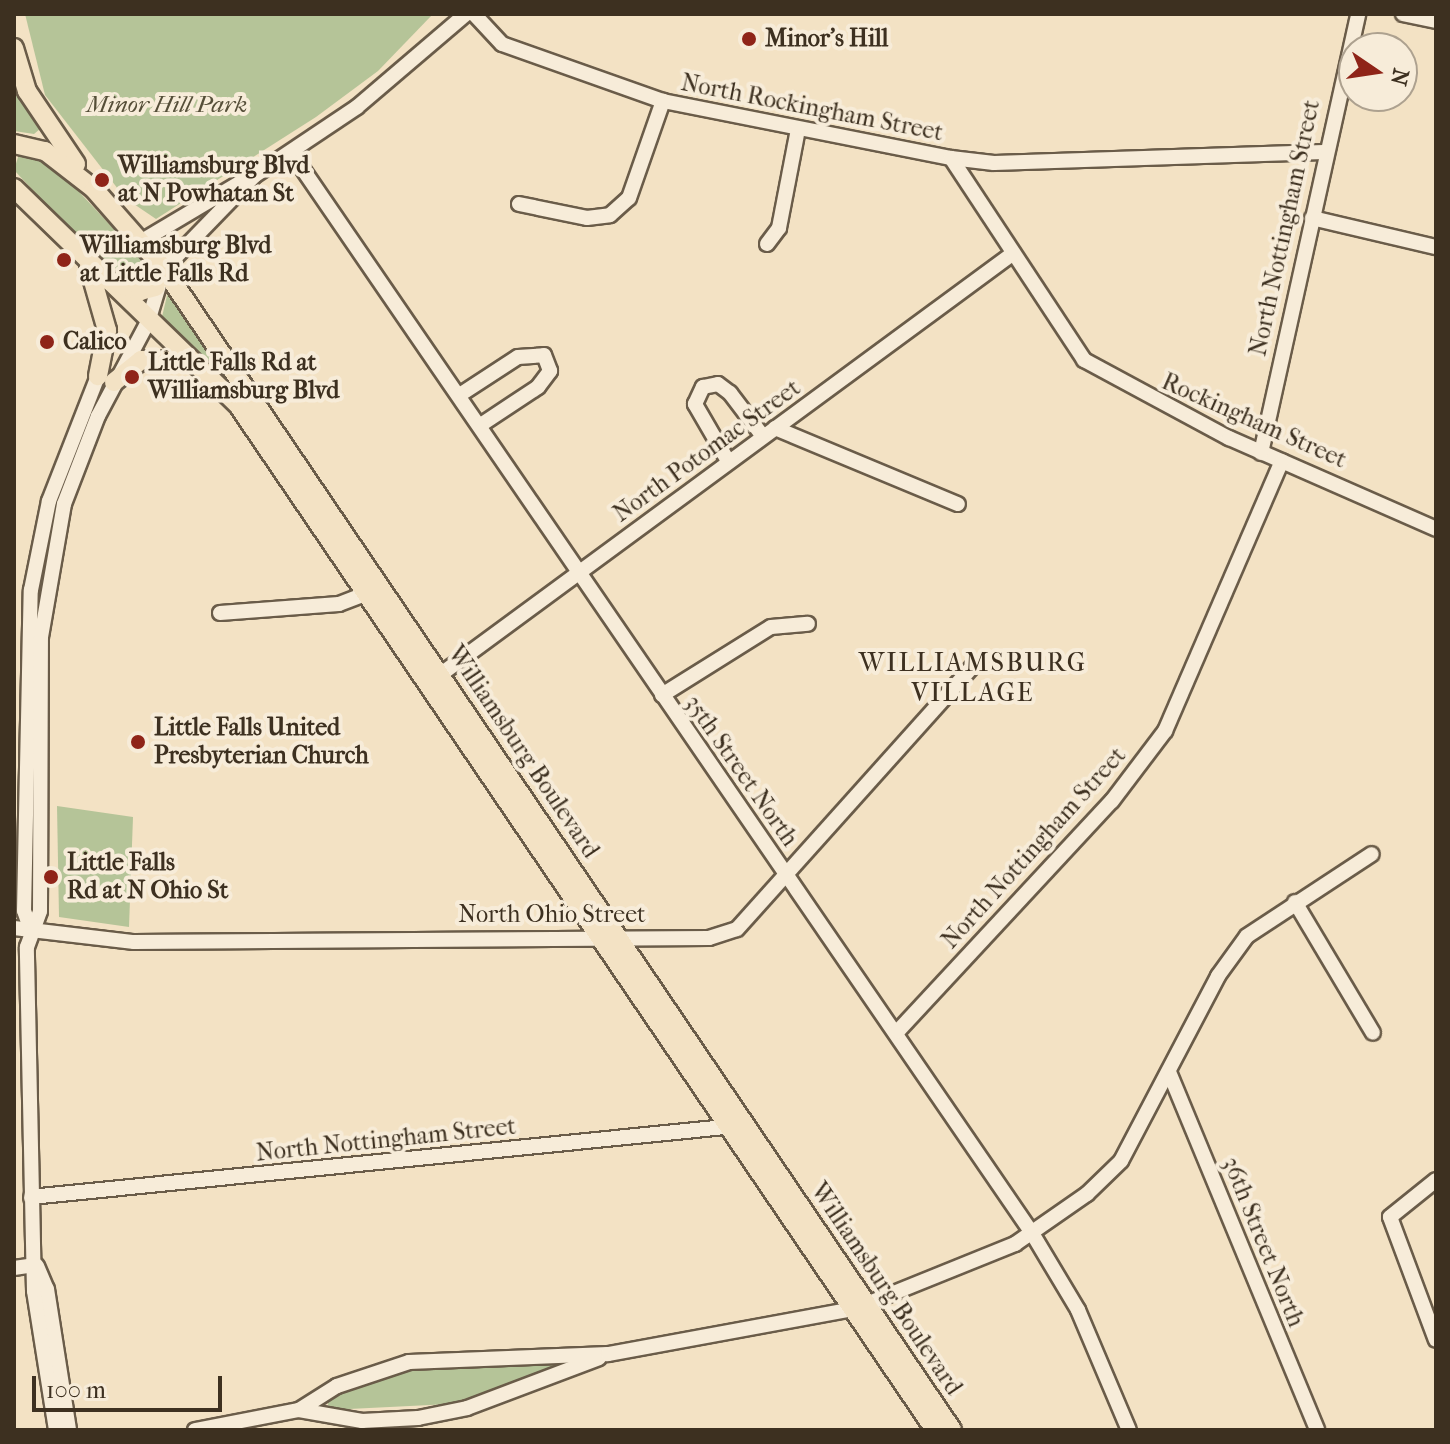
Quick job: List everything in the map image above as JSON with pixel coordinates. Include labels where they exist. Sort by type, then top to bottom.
[{"type":"main road","points":[[14,48],[27,91],[94,189]]},
{"type":"main road","name":"Williamsburg Boulevard","points":[[14,144],[45,151],[94,189],[164,269],[374,590],[621,937],[738,1125]]},
{"type":"main road","name":"Williamsburg Boulevard","points":[[14,189],[148,322],[238,405],[374,590]]},
{"type":"main road","points":[[87,261],[106,320],[106,379],[141,360],[193,362]]},
{"type":"main road","points":[[107,281],[140,291],[156,287]]},
{"type":"main road","name":"Williamsburg Boulevard","points":[[435,678],[599,936],[738,1125],[862,1306],[952,1430]]},
{"type":"main road","name":"Williamsburg Boulevard","points":[[862,1306],[935,1430]]},
{"type":"street","points":[[142,241],[254,176],[357,107],[466,14]]},
{"type":"street","name":"North Rockingham Street","points":[[474,14],[502,44],[663,101],[951,158],[1064,339]]},
{"type":"street","name":"North Nottingham Street","points":[[1261,453],[1324,152],[1358,14]]},
{"type":"street","points":[[1403,14],[1436,21]]},
{"type":"street","points":[[519,204],[587,218],[610,215],[629,198],[663,101]]},
{"type":"street","points":[[767,244],[779,228],[798,129]]},
{"type":"street","name":"35th Street North","points":[[291,152],[482,424],[579,573],[785,873],[898,1031],[1032,1233],[1078,1310],[1129,1430]]},
{"type":"street","points":[[951,158],[994,163],[1324,152]]},
{"type":"street","points":[[56,1430],[31,1197],[30,928],[40,911],[46,591],[64,504],[106,379],[148,322],[156,287],[164,269],[254,176]]},
{"type":"street","points":[[1312,218],[1436,247]]},
{"type":"street","name":"North Potomac Street","points":[[435,678],[1011,255]]},
{"type":"street","name":"Rockingham Street","points":[[1064,339],[1107,375],[1261,453],[1436,529]]},
{"type":"street","points":[[461,394],[518,357],[544,355],[550,371],[538,387],[482,424]]},
{"type":"street","points":[[728,461],[695,404],[703,387],[718,384],[768,432],[958,504]]},
{"type":"street","name":"North Nottingham Street","points":[[898,1031],[1112,801],[1165,731],[1282,461]]},
{"type":"street","points":[[220,613],[339,604],[374,590]]},
{"type":"street","points":[[662,695],[771,627],[808,624]]},
{"type":"street","name":"North Ohio Street","points":[[14,928],[134,942],[599,936],[709,938],[737,929],[973,666]]},
{"type":"street","points":[[299,1410],[337,1386],[409,1362],[608,1354],[862,1306],[1032,1233],[1121,1161],[1247,936],[1372,854]]},
{"type":"street","points":[[1295,902],[1373,1033]]},
{"type":"street","name":"36th Street North","points":[[1169,1072],[1317,1430]]},
{"type":"street","name":"North Nottingham Street","points":[[31,1197],[738,1125]]},
{"type":"street","points":[[1436,1180],[1390,1217],[1436,1340]]},
{"type":"street","points":[[14,1268],[36,1265]]},
{"type":"street","points":[[36,1265],[47,1289],[69,1430]]},
{"type":"street","points":[[195,1430],[299,1410],[362,1421],[418,1418],[467,1408],[608,1354]]},
{"type":"green space","name":"Minor Hill Park","points":[[25,14],[433,14],[378,71],[316,117],[156,219],[125,198],[45,95]]},
{"type":"green space","points":[[15,84],[40,129],[34,134],[14,131]]},
{"type":"green space","points":[[19,154],[55,166],[140,257],[147,284],[130,281],[69,229],[14,170]]},
{"type":"green space","points":[[169,287],[269,434],[161,321]]},
{"type":"green space","points":[[57,806],[133,817],[129,927],[59,917]]},
{"type":"green space","points":[[556,1361],[556,1369],[450,1404],[329,1410],[327,1398],[410,1368]]},
{"type":"place","name":"Minor's Hill","points":[[749,39]]},
{"type":"place","name":"Williamsburg Blvd at N Powhatan St","points":[[102,180]]},
{"type":"place","name":"Williamsburg Blvd at Little Falls Rd","points":[[64,260]]},
{"type":"place","name":"Calico","points":[[47,342]]},
{"type":"place","name":"Little Falls Rd at Williamsburg Blvd","points":[[132,377]]},
{"type":"place","name":"Little Falls United Presbyterian Church","points":[[138,742]]},
{"type":"place","name":"Little Falls Rd at N Ohio St","points":[[51,877]]},
{"type":"district","name":"WILLIAMSBURG VILLAGE","points":[[973,678]]}]
